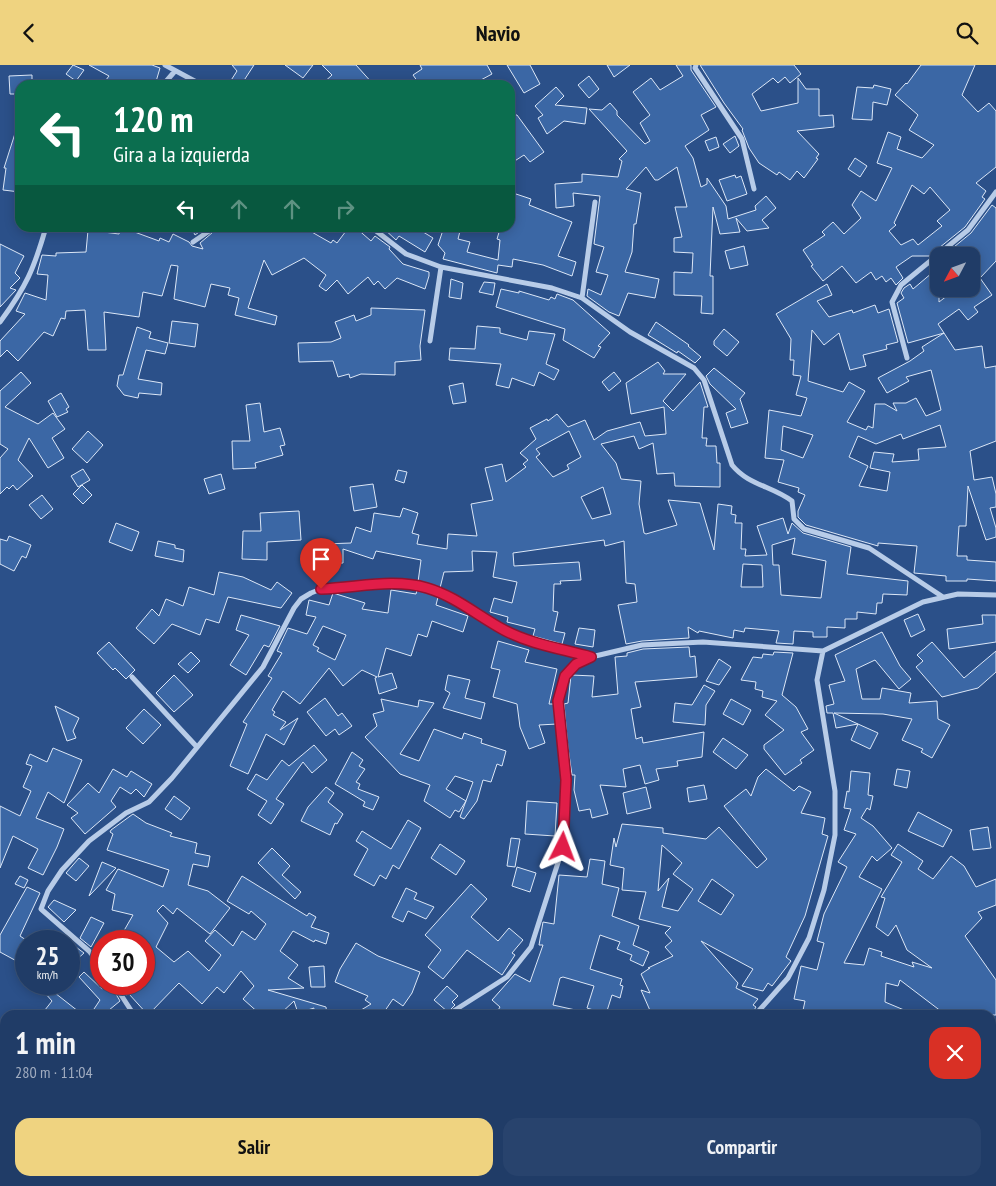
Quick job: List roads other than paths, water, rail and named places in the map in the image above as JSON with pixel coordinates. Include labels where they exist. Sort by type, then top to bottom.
[{"type":"street","points":[[165,65],[192,80]]},
{"type":"street","points":[[696,65],[695,68],[742,139],[754,189]]},
{"type":"street","points":[[167,80],[175,71]]},
{"type":"street","points":[[907,358],[892,302],[895,295],[901,285],[968,230],[996,192]]},
{"type":"street","points":[[582,298],[595,202]]},
{"type":"street","points":[[0,322],[21,293],[36,265],[45,232]]},
{"type":"street","points":[[193,243],[207,232]]},
{"type":"street","points":[[377,232],[406,254],[441,267],[552,288],[582,298],[630,332],[694,368],[704,380],[732,465],[740,475],[755,484],[784,495],[792,501],[794,519],[804,529],[869,548],[944,597]]},
{"type":"street","points":[[430,341],[441,267]]},
{"type":"street","points":[[90,952],[41,909],[48,891],[62,870],[88,841],[126,813],[149,802],[172,778],[263,667],[294,607],[301,599],[321,589],[386,582],[426,587],[448,595],[505,631],[544,645],[591,657]]},
{"type":"street","points":[[454,1010],[507,977],[531,947],[563,847],[566,780],[558,701],[565,676],[576,664],[591,657],[642,645],[703,642],[823,651],[923,602],[958,594],[996,595]]},
{"type":"street","points":[[760,1010],[788,979],[809,938],[824,890],[835,835],[835,791],[817,680],[823,651]]},
{"type":"street","points":[[132,677],[197,747]]},
{"type":"street","points":[[121,995],[131,1010]]}]
